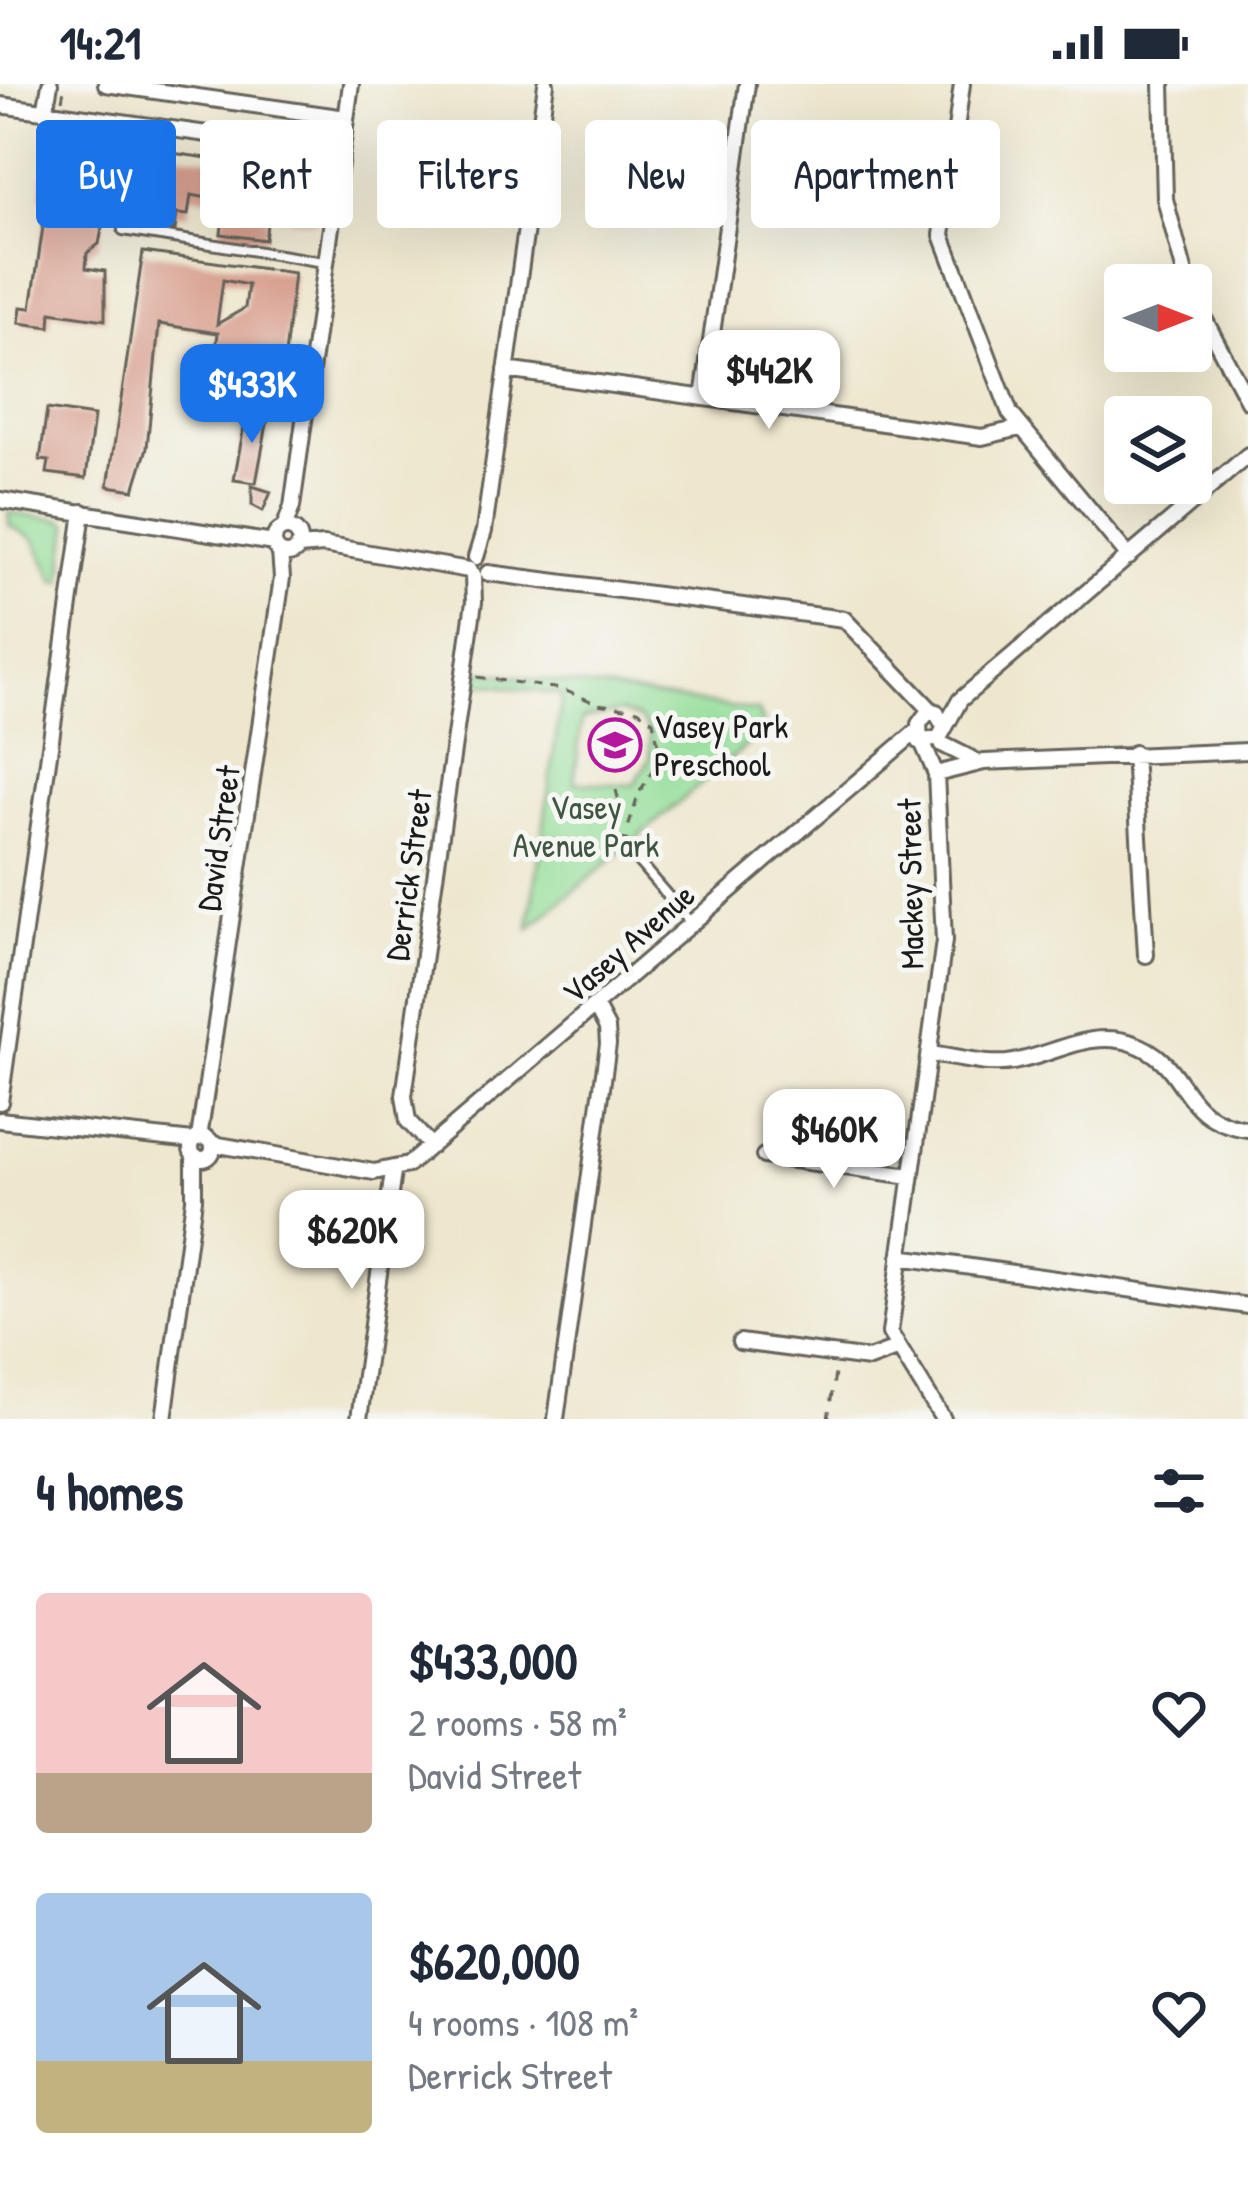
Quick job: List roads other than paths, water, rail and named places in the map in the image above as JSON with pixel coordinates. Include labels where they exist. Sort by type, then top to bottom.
[{"type":"street","points":[[45,112],[50,84]]},
{"type":"street","points":[[106,84],[346,118]]},
{"type":"street","name":"David Street","points":[[346,118],[351,84]]},
{"type":"street","name":"Derrick Street","points":[[431,1146],[408,1121],[404,1096],[546,84]]},
{"type":"street","points":[[703,398],[747,84]]},
{"type":"street","points":[[962,84],[941,230],[1005,403],[1020,428],[1129,556]]},
{"type":"street","points":[[1162,84],[1165,199],[1182,264]]},
{"type":"street","points":[[0,105],[100,120]]},
{"type":"street","name":"David Street","points":[[164,1419],[331,228]]},
{"type":"street","points":[[1212,333],[1248,401]]},
{"type":"street","points":[[506,370],[982,436],[1020,428]]},
{"type":"street","name":"Vasey Avenue","points":[[394,1172],[431,1146],[897,752],[931,729],[1247,456]]},
{"type":"street","points":[[0,500],[844,619],[912,694],[931,729],[958,756],[985,762]]},
{"type":"street","points":[[0,1102],[83,512]]},
{"type":"street","name":"Mackey Street","points":[[896,1349],[890,1325],[944,941],[931,729]]},
{"type":"street","points":[[936,773],[985,762],[1248,751]]},
{"type":"street","points":[[1134,753],[1146,955]]},
{"type":"street","points":[[556,1419],[608,1044],[608,1028],[596,1007]]},
{"type":"street","points":[[929,1054],[1012,1063],[1082,1042],[1124,1041],[1163,1061],[1203,1115],[1248,1129]]},
{"type":"street","points":[[0,1120],[394,1172],[359,1419]]},
{"type":"street","points":[[764,1156],[911,1176]]},
{"type":"street","points":[[900,1257],[1248,1306]]},
{"type":"street","points":[[740,1342],[877,1359],[896,1349],[943,1419]]},
{"type":"lane","points":[[313,113],[315,120]]},
{"type":"lane","points":[[123,228],[326,262]]},
{"type":"lane","points":[[626,841],[692,926]]},
{"type":"place","name":"Vasey Park Preschool","points":[[615,745]]},
{"type":"park label","name":"Vasey Avenue Park","points":[[586,826]]}]
